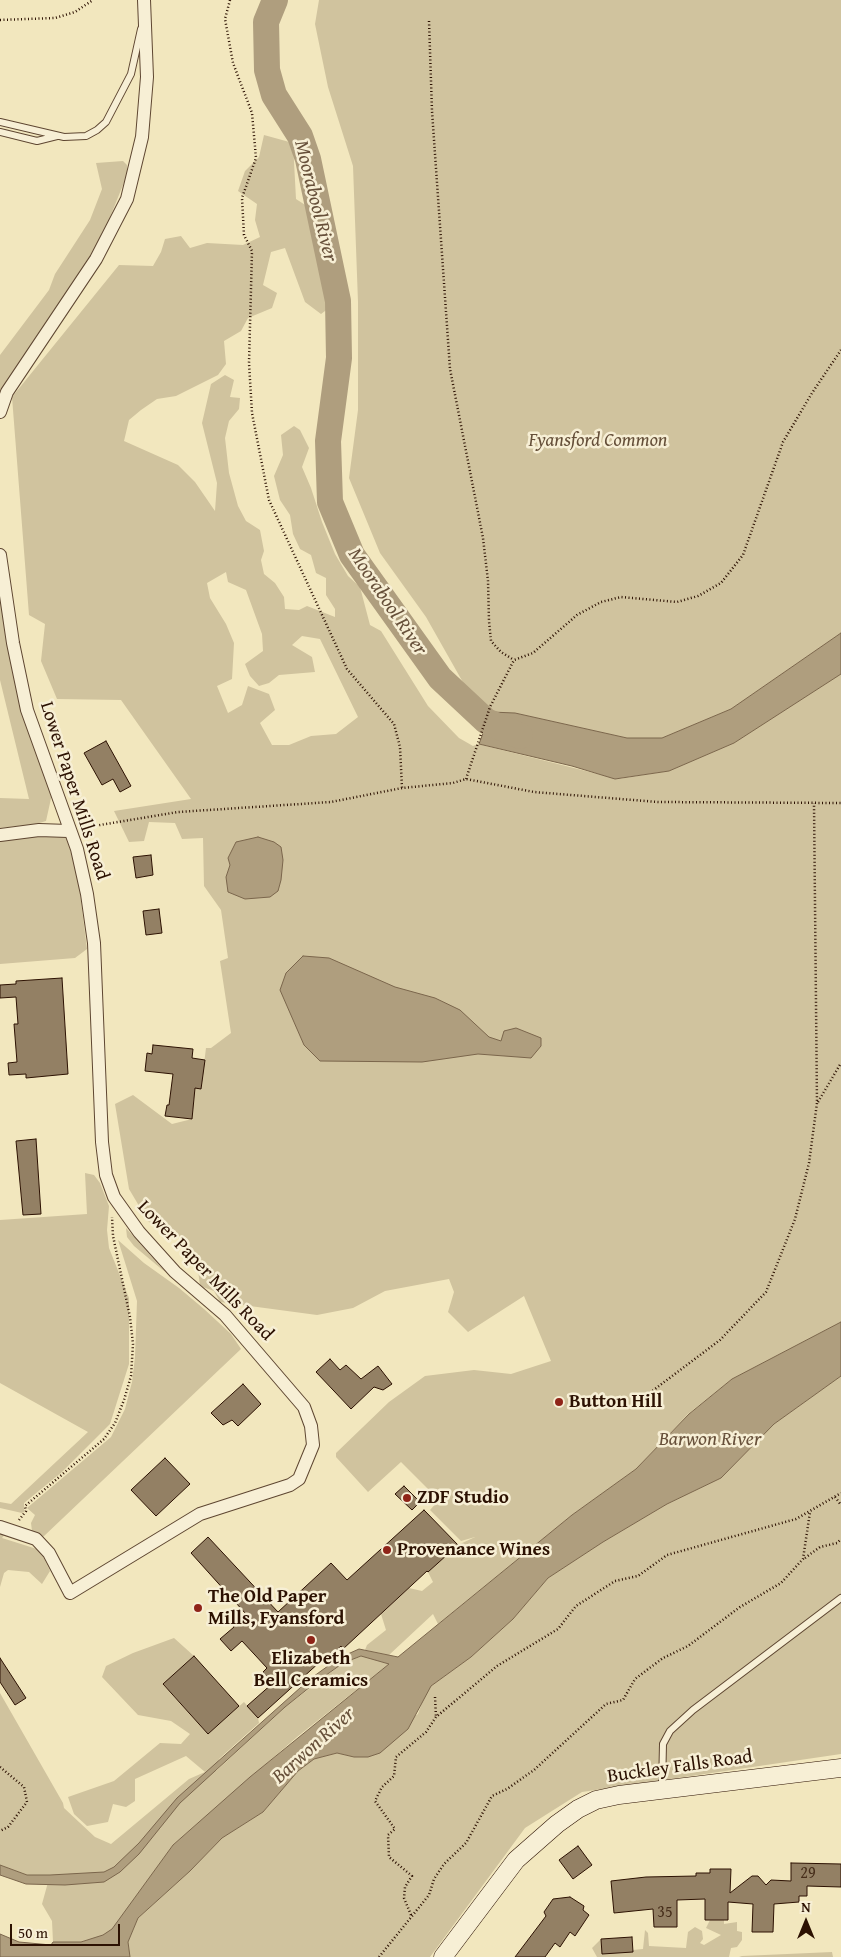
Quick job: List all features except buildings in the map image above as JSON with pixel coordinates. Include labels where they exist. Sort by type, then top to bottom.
[{"type":"street","points":[[0,412],[7,392],[96,259],[127,199],[142,137],[148,77],[145,5]]},
{"type":"street","name":"Lower Paper Mills Road","points":[[0,555],[13,643],[27,710],[68,831],[76,849],[87,894],[94,943],[102,1142],[106,1175],[114,1197],[138,1232],[175,1272],[225,1316],[304,1407],[311,1426],[313,1444],[299,1479],[290,1485],[200,1514],[70,1593],[49,1553],[36,1540],[0,1527]]},
{"type":"street","points":[[0,835],[39,830],[68,831]]},
{"type":"street","name":"Buckley Falls Road","points":[[443,1957],[516,1860],[557,1824],[578,1809],[596,1800],[619,1795],[841,1768]]},
{"type":"lane","points":[[0,122],[57,136],[86,136],[98,130],[106,122],[131,74],[145,5]]},
{"type":"lane","points":[[0,132],[37,141],[57,136]]},
{"type":"lane","points":[[662,1790],[663,1744],[670,1730],[693,1710],[841,1598]]},
{"type":"path","points":[[0,20],[43,20],[75,12],[92,0]]},
{"type":"path","points":[[230,0],[225,19],[233,63],[252,113],[256,158],[242,198],[244,235],[252,251],[249,363],[252,413],[269,500],[347,669],[394,724],[400,747],[402,788]]},
{"type":"path","points":[[429,21],[432,111],[447,296],[450,369],[483,538],[492,641],[501,652],[514,660]]},
{"type":"path","points":[[466,779],[490,707],[514,660],[533,653],[577,615],[601,602],[622,597],[677,602],[698,596],[721,584],[743,554],[783,442],[812,393],[841,350]]},
{"type":"path","points":[[68,831],[178,812],[331,802],[402,788],[452,783],[466,779],[534,792],[658,802],[841,803]]},
{"type":"path","points":[[648,1395],[720,1340],[766,1292],[795,1219],[809,1163],[817,1103],[814,802]]},
{"type":"path","points":[[817,1103],[841,1063]]},
{"type":"path","points":[[26,1512],[25,1506],[104,1439],[116,1423],[131,1376],[132,1344],[130,1317],[113,1236],[112,1216]]},
{"type":"path","points":[[412,1915],[404,1898],[406,1887],[412,1876],[389,1857],[388,1835],[395,1829],[375,1801],[382,1787],[394,1776],[396,1757],[426,1732],[436,1717],[496,1666],[558,1630],[576,1606],[615,1581],[638,1576],[667,1555],[796,1519],[841,1493]]},
{"type":"path","points":[[835,1497],[841,1505]]},
{"type":"path","points":[[803,1559],[810,1512]]},
{"type":"path","points":[[379,1957],[428,1895],[434,1879],[444,1864],[466,1843],[492,1796],[507,1789],[534,1770],[606,1704],[623,1700],[635,1679],[663,1658],[688,1646],[740,1607],[781,1583],[803,1559],[820,1547],[837,1543],[841,1539]]},
{"type":"path","points":[[434,1697],[436,1717]]},
{"type":"path","points":[[0,1767],[24,1788],[27,1802],[8,1827],[0,1831]]},
{"type":"green space","name":"Fyansford Common","points":[[319,0],[841,0],[841,633],[731,709],[662,738],[627,738],[515,713],[491,712],[469,693],[426,617],[380,553],[349,478],[358,410],[358,302],[353,166],[328,87],[315,24]]},
{"type":"green space","points":[[264,135],[293,143],[296,199],[316,212],[333,305],[321,314],[305,302],[285,248],[271,252],[263,285],[277,293],[272,308],[248,318],[241,331],[224,341],[226,364],[218,375],[176,396],[157,399],[141,410],[129,420],[124,441],[178,465],[195,482],[215,511],[217,483],[202,423],[211,384],[225,375],[234,380],[230,397],[240,398],[239,409],[229,421],[225,438],[229,473],[238,506],[246,521],[260,530],[264,551],[261,560],[264,574],[275,583],[284,597],[285,609],[299,610],[307,606],[335,617],[335,609],[326,595],[326,578],[316,573],[311,555],[300,549],[293,534],[290,515],[280,500],[274,476],[283,455],[281,435],[294,426],[300,430],[309,448],[302,467],[322,522],[335,554],[348,576],[360,587],[370,625],[381,631],[428,706],[459,738],[473,746],[478,744],[618,779],[669,771],[734,743],[841,674],[841,1322],[732,1379],[688,1414],[636,1469],[572,1515],[438,1624],[433,1614],[389,1655],[365,1650],[367,1645],[386,1630],[381,1614],[409,1588],[422,1591],[433,1582],[428,1572],[458,1545],[475,1537],[461,1541],[430,1510],[439,1500],[401,1462],[368,1492],[336,1457],[336,1453],[389,1402],[425,1376],[474,1370],[511,1374],[551,1361],[524,1296],[468,1332],[448,1312],[454,1292],[449,1279],[385,1291],[353,1308],[317,1315],[220,1302],[214,1291],[200,1286],[196,1254],[177,1234],[177,1239],[168,1237],[148,1221],[129,1189],[115,1104],[133,1095],[172,1124],[192,1119],[194,1097],[192,1087],[201,1088],[206,1048],[211,1048],[231,1033],[220,961],[228,958],[221,910],[204,886],[203,838],[182,839],[175,823],[149,822],[144,841],[129,842],[114,811],[191,799],[121,700],[57,699],[41,661],[45,624],[29,615],[12,397],[119,265],[153,266],[161,252],[165,239],[181,236],[190,248],[207,243],[243,245],[260,237],[255,220],[257,204],[238,191],[245,171],[259,157]],"holes":[[[226,572],[228,582],[246,590],[262,634],[263,651],[245,664],[250,676],[259,686],[269,683],[279,675],[315,672],[312,657],[292,645],[302,636],[320,639],[358,717],[336,734],[311,736],[289,745],[272,745],[260,723],[275,710],[269,694],[248,686],[242,705],[228,713],[217,686],[232,679],[234,643],[226,624],[210,598],[207,583]]]},
{"type":"green space","points":[[123,161],[127,165],[127,175],[100,242],[36,337],[0,398],[0,355],[49,290],[55,274],[90,220],[102,189],[96,163]]},
{"type":"green space","points":[[0,558],[52,794],[46,821],[0,828],[0,798],[29,799],[0,680]]},
{"type":"green space","points":[[64,829],[78,877],[87,949],[75,958],[0,964],[0,834]]},
{"type":"green space","points":[[85,1173],[94,1175],[100,1183],[109,1206],[107,1230],[109,1248],[129,1298],[129,1364],[110,1424],[62,1472],[24,1503],[24,1512],[22,1513],[0,1508],[0,1502],[11,1504],[88,1432],[0,1383],[0,1220],[87,1214]]},
{"type":"green space","points":[[126,1228],[165,1272],[134,1246],[127,1237]]},
{"type":"green space","points":[[118,1240],[144,1263],[204,1309],[231,1334],[241,1349],[43,1537],[32,1531],[31,1523],[35,1515],[27,1508],[111,1437],[125,1409],[132,1382],[137,1301]]},
{"type":"green space","points":[[841,1376],[841,1754],[582,1792],[525,1828],[430,1957],[130,1957],[128,1942],[138,1918],[190,1871],[222,1838],[263,1812],[298,1771],[314,1759],[337,1753],[354,1757],[418,1714],[425,1693],[431,1686],[471,1657],[513,1619],[548,1578],[603,1542],[667,1504],[721,1478],[774,1424]]},
{"type":"green space","points":[[0,1531],[5,1534],[2,1538],[40,1550],[50,1571],[42,1584],[29,1572],[8,1570],[4,1573],[0,1587]]},
{"type":"green space","points":[[174,1638],[194,1656],[163,1685],[208,1734],[244,1702],[258,1718],[259,1723],[219,1759],[216,1771],[285,1707],[343,1663],[362,1656],[389,1664],[297,1737],[173,1845],[110,1933],[81,1942],[53,1942],[52,1921],[42,1904],[50,1875],[27,1875],[0,1865],[0,1693],[63,1803],[64,1808],[95,1837],[111,1844],[189,1779],[205,1772],[186,1756],[135,1779],[135,1801],[126,1807],[113,1804],[108,1822],[87,1826],[74,1814],[68,1797],[114,1781],[160,1743],[181,1744],[190,1734],[171,1721],[138,1715],[102,1677],[106,1666],[133,1653]]},
{"type":"green space","points":[[710,1920],[724,1920],[724,1924],[737,1922],[737,1931],[742,1932],[742,1940],[737,1947],[731,1948],[729,1957],[597,1957],[592,1948],[601,1939],[602,1953],[643,1949],[645,1930],[648,1933],[649,1946],[686,1948],[688,1932],[695,1927],[702,1931],[703,1939],[700,1943],[704,1945],[721,1935],[706,1928]]},
{"type":"green space","points":[[832,1952],[833,1957],[739,1957],[742,1956]]},
{"type":"water","points":[[841,633],[841,674],[734,743],[669,771],[615,779],[572,766],[479,744],[491,712],[515,713],[627,738],[662,738],[731,709]]},
{"type":"water","points":[[258,837],[274,842],[281,847],[283,860],[281,880],[278,891],[270,897],[245,899],[228,892],[226,877],[230,865],[228,858],[236,842]]},
{"type":"water","points":[[303,956],[329,958],[395,987],[435,998],[460,1010],[489,1037],[501,1041],[504,1031],[516,1028],[541,1038],[541,1046],[531,1058],[478,1054],[422,1062],[320,1061],[304,1045],[280,990],[286,973]]},
{"type":"water","name":"Barwon River","points":[[841,1322],[841,1376],[774,1424],[721,1478],[667,1504],[603,1542],[548,1578],[513,1619],[471,1657],[431,1686],[408,1729],[380,1753],[368,1757],[354,1757],[337,1753],[314,1759],[298,1771],[263,1812],[222,1838],[190,1871],[138,1918],[128,1942],[130,1957],[0,1957],[0,1934],[19,1942],[51,1945],[53,1942],[81,1942],[103,1935],[112,1929],[173,1845],[250,1777],[389,1664],[361,1656],[343,1663],[315,1683],[285,1707],[180,1803],[139,1854],[120,1872],[104,1882],[65,1885],[26,1884],[0,1875],[0,1865],[27,1875],[104,1872],[114,1867],[139,1843],[177,1798],[310,1679],[339,1658],[359,1649],[398,1657],[572,1515],[636,1469],[689,1414],[732,1379]]},
{"type":"waterway","name":"Moorabool River","points":[[275,0],[266,22],[267,70],[274,95],[300,136],[308,159],[338,301],[339,358],[328,441],[330,502],[352,555],[440,678],[486,721],[520,736]]},
{"type":"place","name":"Button Hill","points":[[559,1402]]},
{"type":"place","name":"ZDF Studio","points":[[407,1498]]},
{"type":"place","name":"Provenance Wines","points":[[387,1550]]},
{"type":"place","name":"The Old Paper Mills, Fyansford","points":[[198,1608]]},
{"type":"place","name":"Elizabeth Bell Ceramics","points":[[311,1640]]}]
